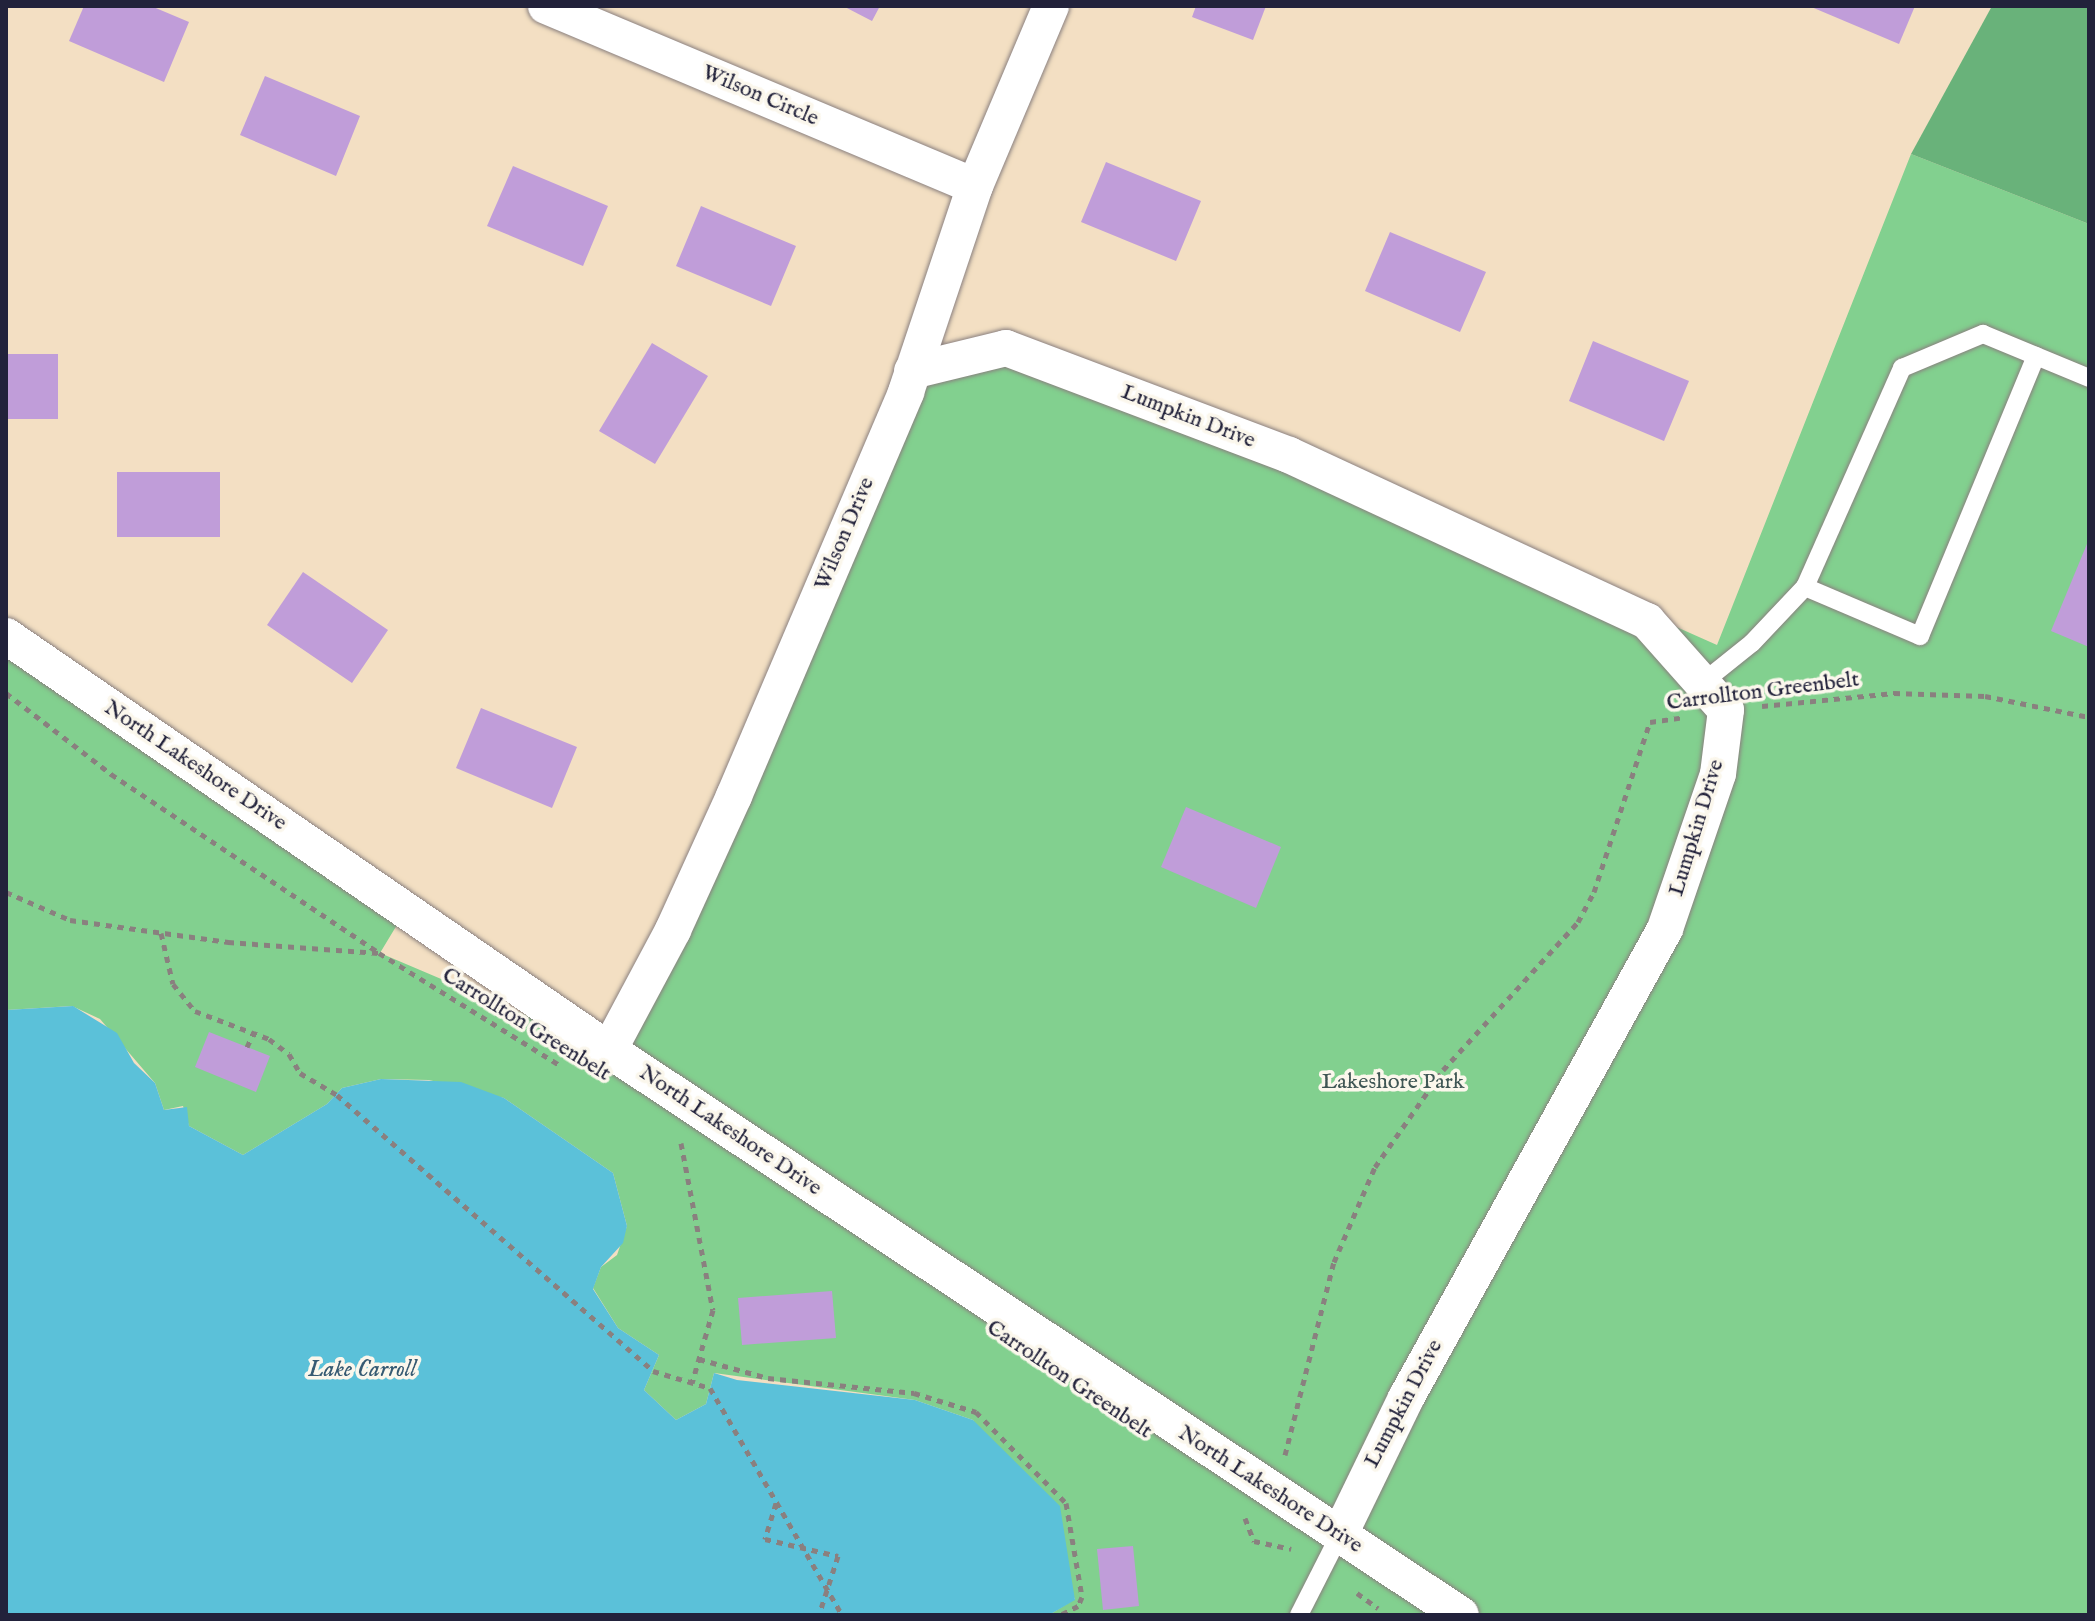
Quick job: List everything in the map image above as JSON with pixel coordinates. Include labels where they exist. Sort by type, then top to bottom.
[{"type":"street","name":"Wilson Circle","points":[[546,6],[975,186]]},
{"type":"street","name":"Wilson Drive","points":[[609,1050],[712,849],[912,371],[975,186],[1051,6]]},
{"type":"street","name":"Lumpkin Drive","points":[[912,371],[1006,348],[1289,455],[1647,621],[1726,710],[1718,774],[1665,929],[1406,1398],[1339,1536]]},
{"type":"street","name":"North Lakeshore Drive","points":[[6,636],[609,1050],[1267,1490],[1461,1615]]},
{"type":"lane","points":[[1702,683],[1752,643],[1805,587],[1902,368],[1983,334],[2089,378]]},
{"type":"lane","points":[[1805,587],[1920,636],[2036,356]]},
{"type":"lane","points":[[1301,1614],[1339,1536]]},
{"type":"path","points":[[6,693],[111,774],[379,953]]},
{"type":"path","name":"Carrollton Greenbelt","points":[[1245,1517],[1282,1467],[1334,1262],[1375,1167],[1443,1070],[1578,922],[1594,892],[1650,722],[1726,710],[1894,693],[1985,696],[2089,717]]},
{"type":"path","name":"Carrollton Greenbelt","points":[[6,892],[70,920],[161,933],[379,953],[568,1070]]},
{"type":"path","points":[[161,933],[173,984],[195,1011],[254,1032],[289,1054],[300,1073],[337,1095],[653,1371],[710,1388],[842,1615]]},
{"type":"path","points":[[247,1047],[254,1032]]},
{"type":"path","points":[[669,1134],[694,1151]]},
{"type":"path","points":[[681,1142],[713,1310],[692,1383]]},
{"type":"path","points":[[699,1359],[768,1378],[914,1393],[976,1412],[1066,1503],[1082,1601],[1060,1615]]},
{"type":"path","points":[[776,1502],[765,1539],[838,1556],[819,1615]]},
{"type":"path","points":[[1232,1509],[1245,1517],[1254,1541],[1291,1549]]},
{"type":"green space","points":[[1992,6],[2089,6],[2089,224],[1911,154]]},
{"type":"green space","name":"Lakeshore Park","points":[[1911,154],[2089,224],[2089,1615],[1049,1615],[1075,1599],[973,1420],[915,1400],[714,1373],[706,1404],[676,1420],[644,1390],[659,1355],[618,1328],[593,1288],[601,1267],[617,1255],[627,1226],[613,1173],[504,1098],[429,1080],[381,1079],[342,1088],[327,1104],[243,1155],[189,1126],[183,1106],[164,1110],[155,1083],[100,1019],[72,1006],[6,1010],[6,636],[406,910],[380,953],[608,1050],[912,371],[1006,348],[1289,455],[1717,645]]},
{"type":"water","name":"Lake Carroll","points":[[73,1006],[117,1033],[134,1063],[155,1083],[164,1110],[187,1107],[189,1126],[243,1155],[327,1104],[342,1088],[381,1079],[461,1082],[504,1098],[613,1173],[627,1226],[623,1243],[601,1267],[593,1289],[618,1328],[659,1355],[644,1390],[676,1420],[706,1404],[714,1373],[737,1380],[915,1400],[973,1420],[1060,1506],[1075,1600],[1049,1615],[6,1615],[6,1010]]},
{"type":"building","points":[[84,6],[151,6],[189,22],[164,82],[69,41]]},
{"type":"building","points":[[843,6],[880,6],[872,21]]},
{"type":"building","points":[[1196,6],[1266,6],[1253,40],[1192,17]]},
{"type":"building","points":[[1809,6],[1915,6],[1899,44]]},
{"type":"building","points":[[265,76],[360,116],[336,176],[240,135]]},
{"type":"building","points":[[1106,162],[1201,201],[1176,261],[1081,222]]},
{"type":"building","points":[[513,166],[608,206],[583,266],[487,226]]},
{"type":"building","points":[[701,206],[796,246],[771,306],[676,266]]},
{"type":"building","points":[[1390,232],[1486,272],[1460,332],[1365,291]]},
{"type":"building","points":[[1593,341],[1689,381],[1664,441],[1569,401]]},
{"type":"building","points":[[652,343],[708,376],[655,464],[599,431]]},
{"type":"building","points":[[6,354],[58,354],[58,419],[6,419]]},
{"type":"building","points":[[117,472],[220,472],[220,537],[117,537]]},
{"type":"building","points":[[2089,539],[2089,647],[2051,631]]},
{"type":"building","points":[[303,572],[388,630],[352,683],[267,625]]},
{"type":"building","points":[[481,708],[577,747],[552,808],[456,768]]},
{"type":"building","points":[[1186,807],[1281,847],[1256,908],[1161,867]]},
{"type":"building","points":[[209,1032],[270,1056],[256,1092],[195,1067]]},
{"type":"building","points":[[832,1291],[836,1338],[742,1345],[738,1298]]},
{"type":"building","points":[[1133,1546],[1139,1606],[1103,1610],[1097,1549]]}]
